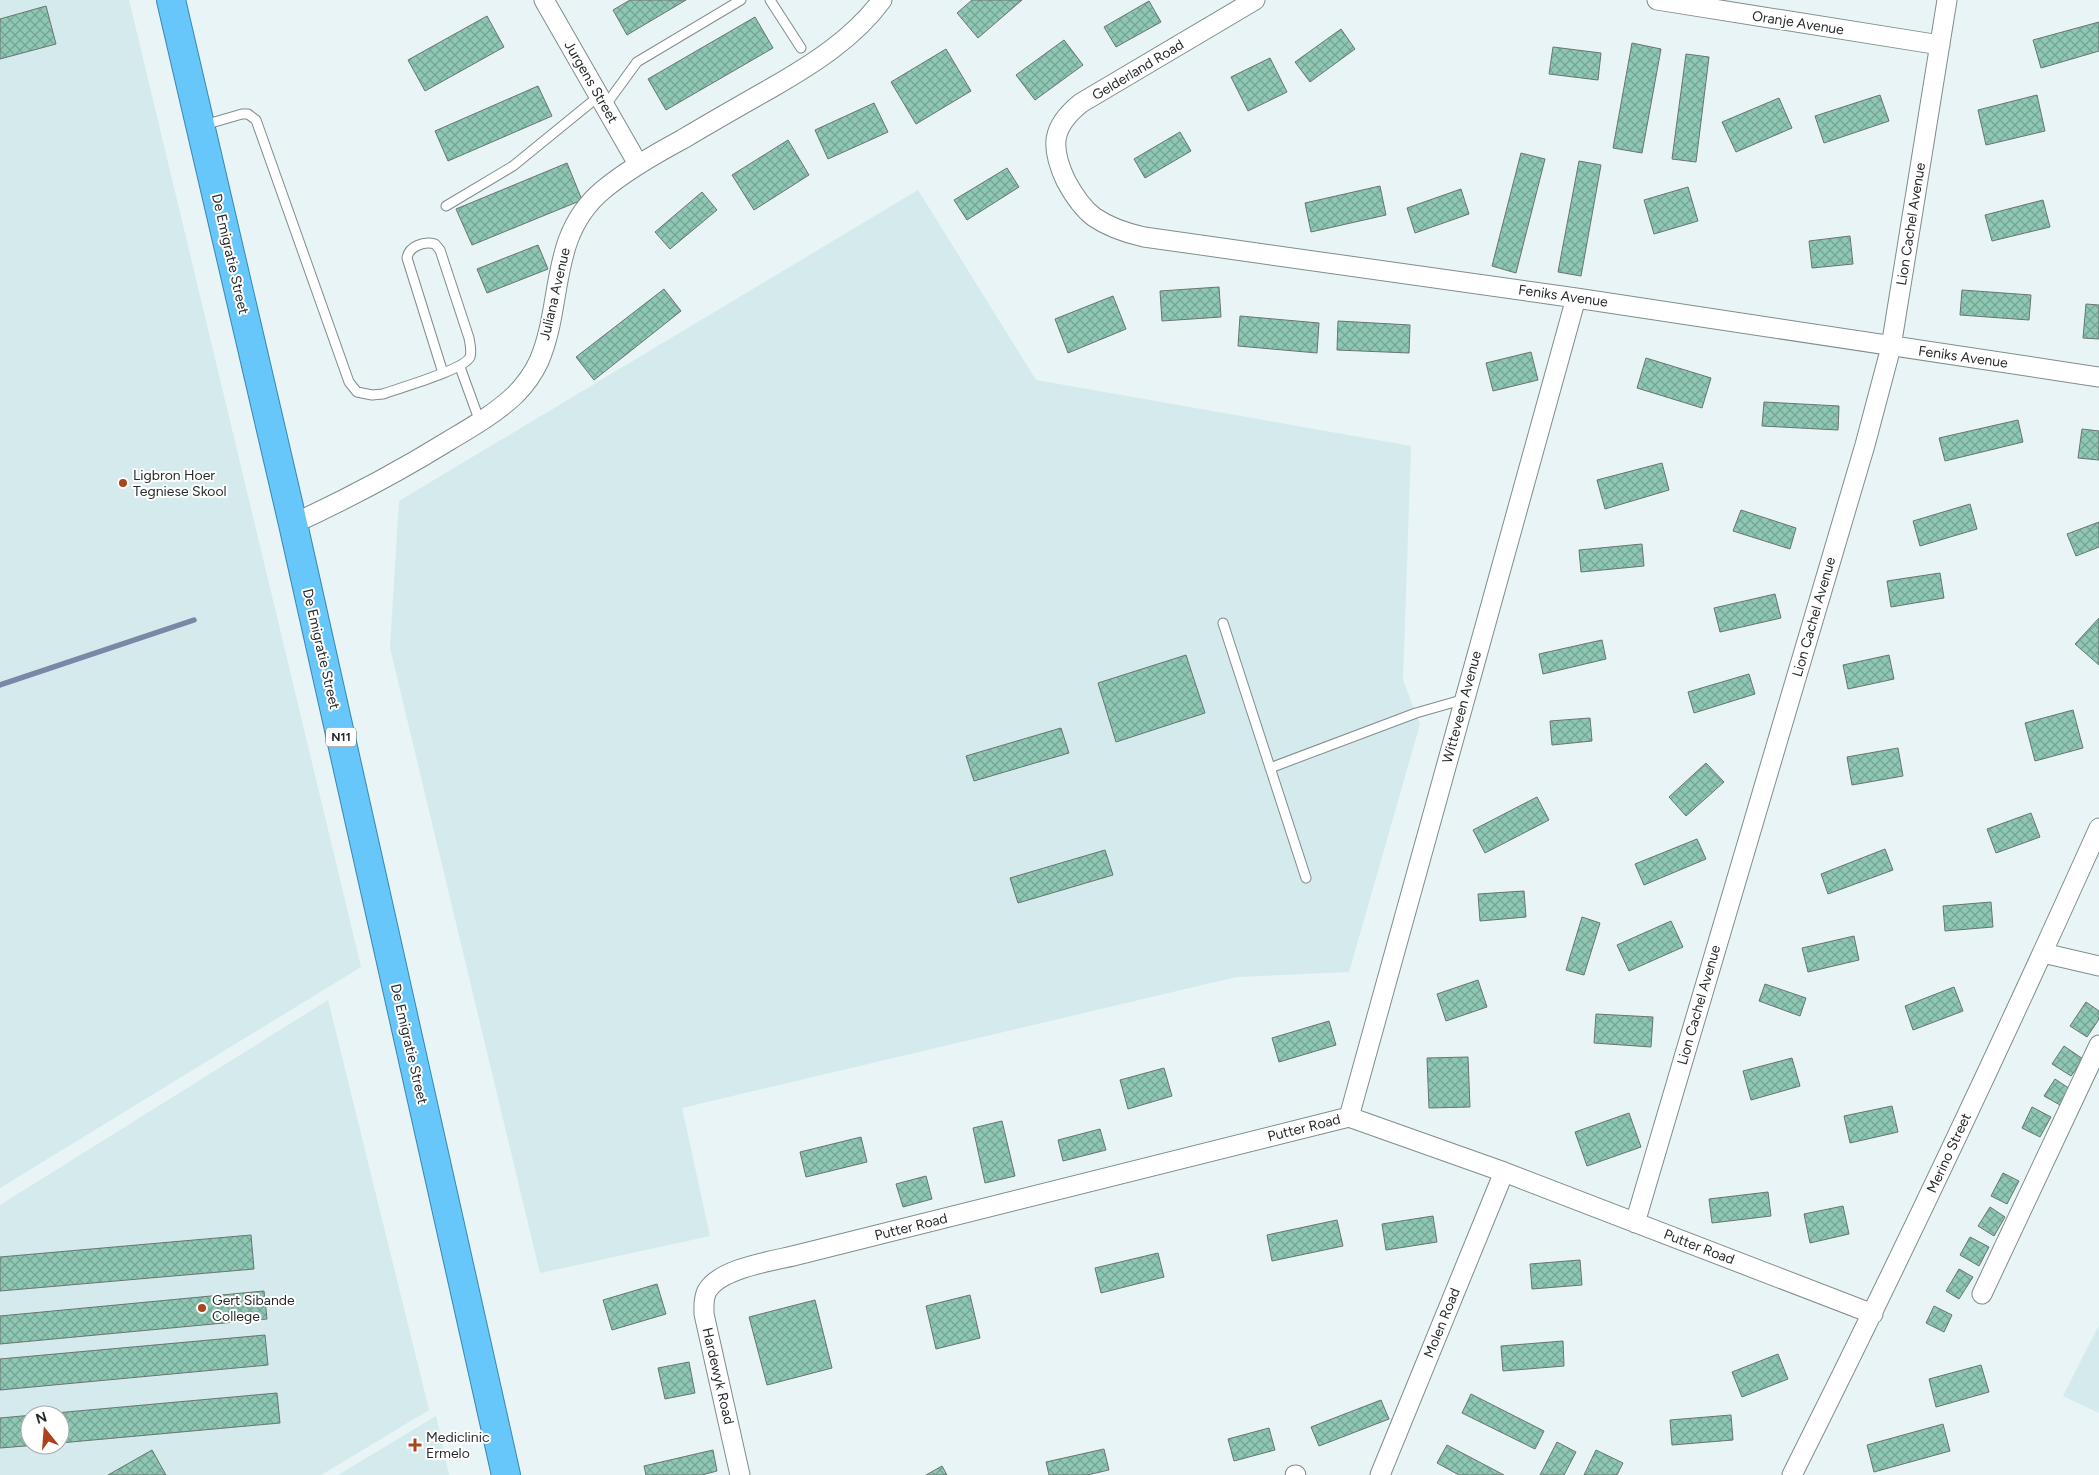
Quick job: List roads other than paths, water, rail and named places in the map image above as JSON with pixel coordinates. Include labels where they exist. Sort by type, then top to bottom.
[{"type":"highway","name":"De Emigratie Street","points":[[171,0],[293,524],[506,1475]]},
{"type":"street","name":"Jurgens Street","points":[[544,0],[638,164]]},
{"type":"street","name":"Juliana Avenue","points":[[293,524],[411,464],[480,422],[514,396],[525,385],[540,360],[555,298],[563,251],[571,229],[588,204],[602,190],[638,164],[801,71],[853,32],[882,0]]},
{"type":"street","name":"Gelderland Road","points":[[1058,163],[1055,150],[1056,135],[1064,119],[1073,110],[1255,0]]},
{"type":"street","name":"Oranje Avenue","points":[[1657,0],[1940,45]]},
{"type":"street","name":"Lion Cachel Avenue","points":[[1635,1223],[1865,445],[1891,347],[1948,0]]},
{"type":"street","name":"Feniks Avenue","points":[[1058,163],[1075,197],[1085,209],[1116,229],[1130,234],[1576,298],[2099,377]]},
{"type":"street","name":"Witteveen Avenue","points":[[1349,1117],[1576,298]]},
{"type":"street","name":"Merino Street","points":[[1792,1475],[1873,1314],[2099,828]]},
{"type":"street","points":[[2042,953],[2099,966]]},
{"type":"street","points":[[1982,1294],[2099,1045]]},
{"type":"street","name":"Putter Road","points":[[717,1280],[735,1272],[800,1254],[1349,1117],[1504,1172],[1873,1314]]},
{"type":"street","name":"Molen Road","points":[[1380,1475],[1504,1172]]},
{"type":"street","name":"Hardewyk Road","points":[[717,1280],[706,1292],[704,1314],[740,1475]]},
{"type":"lane","points":[[446,206],[513,166],[602,101],[637,62],[740,0]]},
{"type":"lane","points":[[770,0],[800,48]]},
{"type":"lane","points":[[200,126],[242,114],[248,114],[256,120],[349,382],[357,392],[372,396],[383,394],[460,367],[470,356],[470,344],[443,259],[435,244],[432,242],[420,245],[410,250],[407,258],[443,372]]},
{"type":"lane","points":[[460,367],[480,422]]},
{"type":"lane","points":[[1222,622],[1306,878]]},
{"type":"lane","points":[[1270,768],[1416,713],[1465,699]]},
{"type":"waterway","points":[[0,685],[194,620]]},
{"type":"place","name":"Ligbron Hoer Tegniese Skool","points":[[123,483]]},
{"type":"place","name":"Gert Sibande College","points":[[202,1308]]},
{"type":"place","name":"Mediclinic Ermelo","points":[[415,1445]]}]
